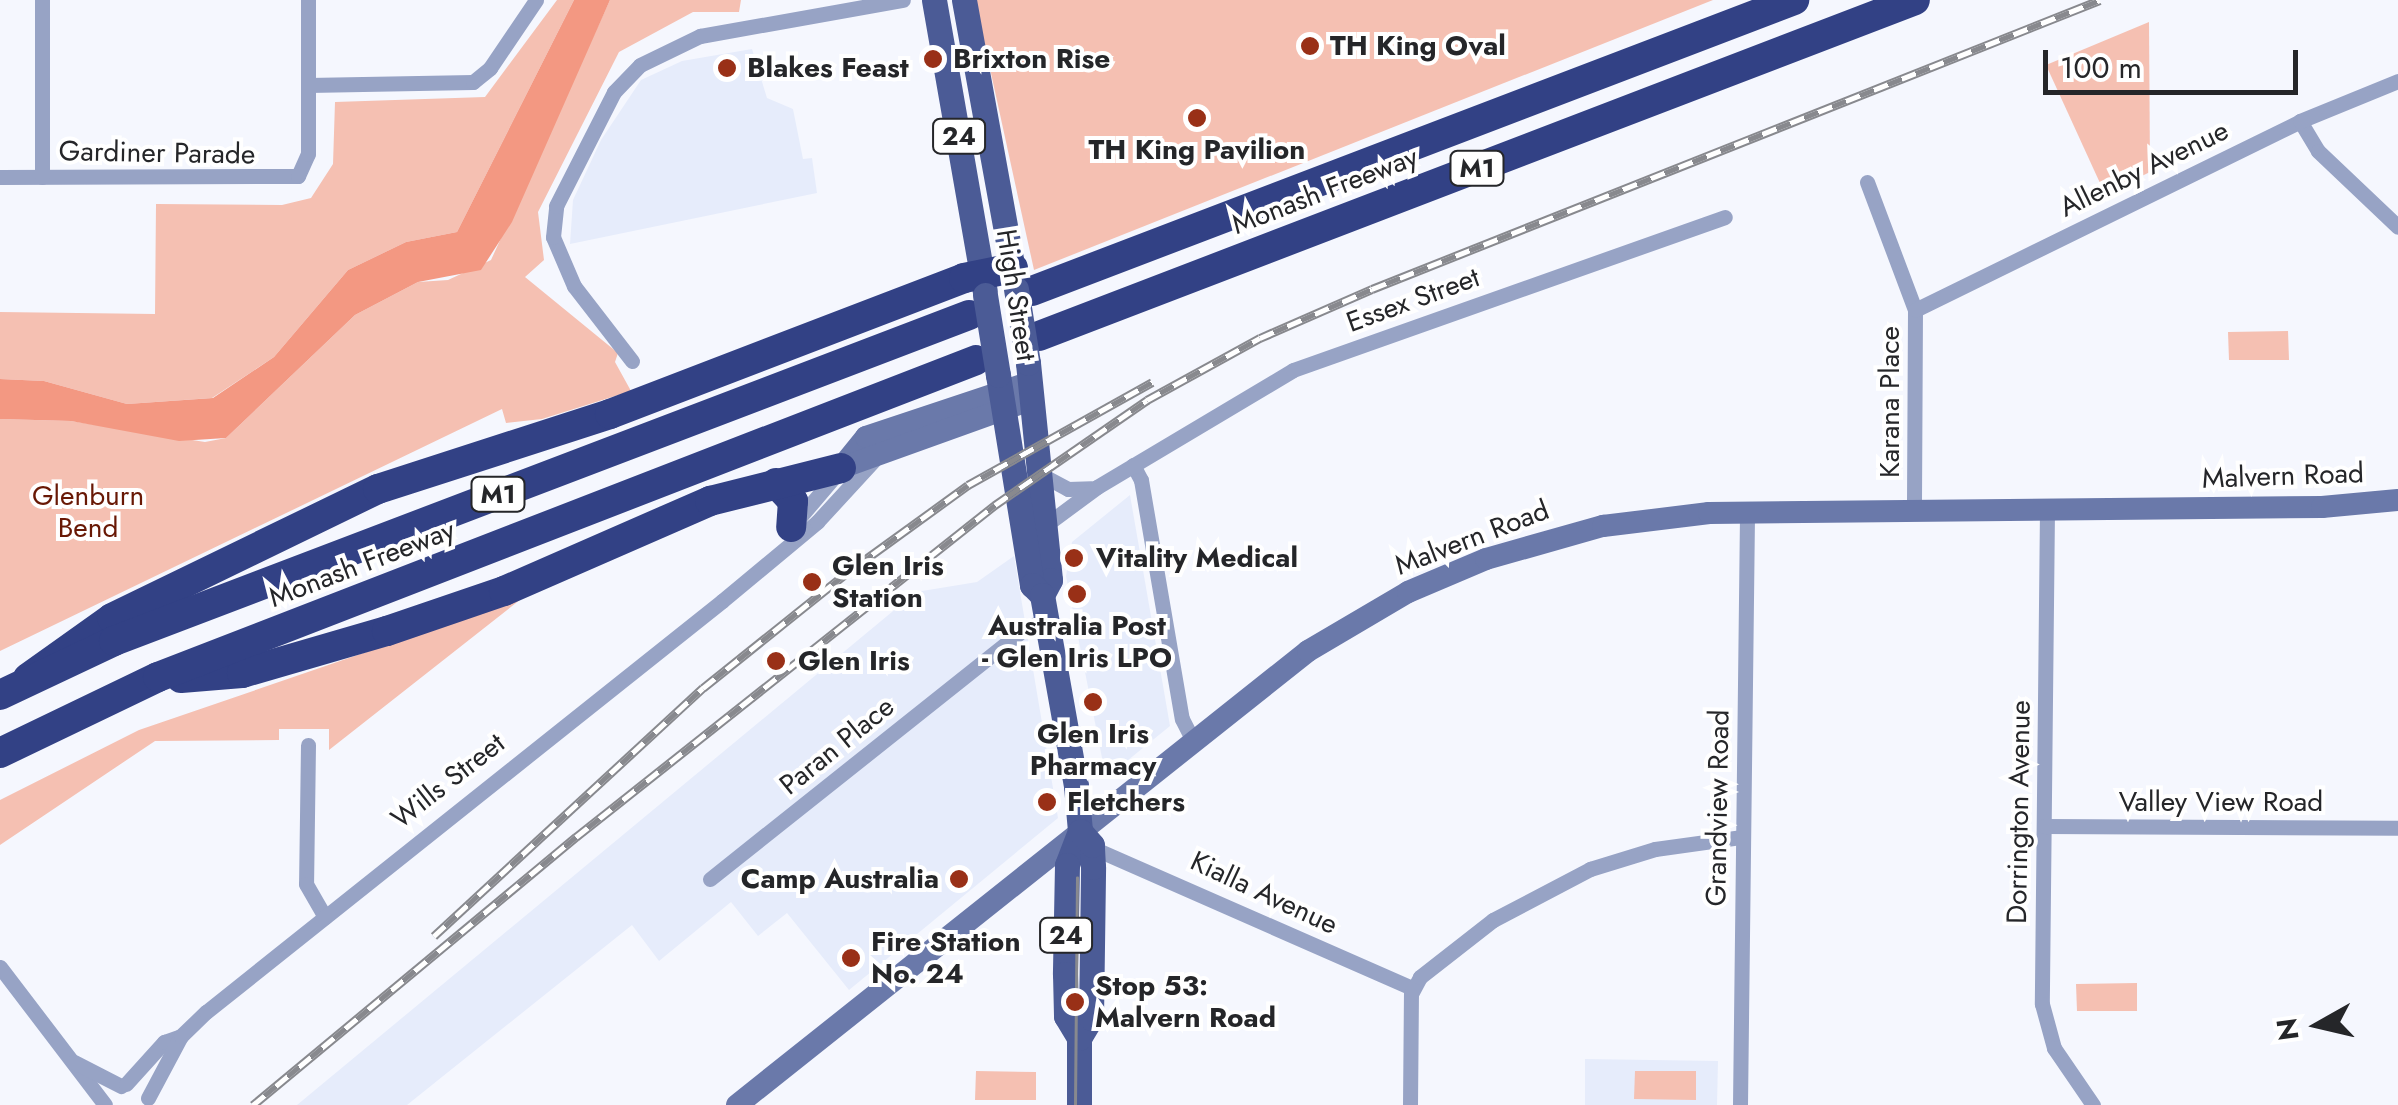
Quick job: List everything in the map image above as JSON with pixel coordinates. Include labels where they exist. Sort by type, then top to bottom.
[{"type":"highway","name":"Monash Freeway","points":[[0,695],[112,618],[378,489],[610,414],[983,279],[1020,278],[1794,0]]},
{"type":"highway","name":"Monash Freeway","points":[[1032,370],[1914,0]]},
{"type":"highway","name":"Monash Freeway","points":[[28,678],[969,315]]},
{"type":"highway","name":"Monash Freeway","points":[[0,753],[158,677],[995,383]]},
{"type":"highway","points":[[158,677],[242,673],[387,631],[504,591],[710,501],[842,468]]},
{"type":"highway","points":[[776,483],[793,501],[791,528]]},
{"type":"main road","name":"High Street","points":[[934,0],[983,279],[995,383],[1032,585],[1044,608],[1086,840],[1067,865],[1066,1016],[1079,1038],[1079,1105]]},
{"type":"main road","name":"High Street","points":[[964,0],[1020,278],[1050,580],[1044,608]]},
{"type":"main road","name":"Wills Street","points":[[842,468],[863,439],[1032,370]]},
{"type":"main road","name":"Wills Street","points":[[842,468],[877,458],[995,383]]},
{"type":"main road","name":"Malvern Road","points":[[737,1105],[1086,840],[1193,741],[1344,628],[1450,573],[1603,526],[1747,512],[2322,508],[2398,500]]},
{"type":"street","points":[[42,0],[42,178]]},
{"type":"street","points":[[308,0],[308,86],[465,85],[490,68],[536,0]]},
{"type":"street","points":[[632,361],[574,286],[554,238],[556,206],[614,92],[640,65],[700,36],[903,0]]},
{"type":"street","name":"Allenby Avenue","points":[[1915,310],[2300,120],[2398,80]]},
{"type":"street","name":"Gardiner Parade","points":[[0,177],[284,180],[298,176],[306,163],[308,86]]},
{"type":"street","points":[[2300,120],[2318,151],[2398,227]]},
{"type":"street","name":"Karana Place","points":[[1867,182],[1915,310],[1914,510]]},
{"type":"street","name":"Essex Street","points":[[1043,528],[1097,487],[1293,370],[1725,217]]},
{"type":"street","name":"Wills Street","points":[[107,1105],[164,1042],[181,1036],[817,522],[877,458]]},
{"type":"street","points":[[1132,465],[1141,480],[1182,719],[1193,741]]},
{"type":"street","name":"Wills Street","points":[[752,573],[842,468]]},
{"type":"street","points":[[1040,474],[1068,489],[1097,487]]},
{"type":"street","name":"Dorrington Avenue","points":[[2047,509],[2044,1022],[2090,1104]]},
{"type":"street","name":"Grandview Road","points":[[1740,1105],[1747,512]]},
{"type":"street","name":"Paran Place","points":[[710,880],[1025,628],[1044,608]]},
{"type":"street","points":[[308,745],[306,884],[325,917]]},
{"type":"street","name":"Valley View Road","points":[[2044,826],[2398,828]]},
{"type":"street","points":[[1410,1105],[1412,988],[1476,933],[1558,884],[1654,849],[1742,837]]},
{"type":"street","name":"Kialla Avenue","points":[[1086,840],[1412,988]]},
{"type":"street","points":[[0,966],[107,1105]]},
{"type":"street","name":"Wills Street","points":[[148,1102],[181,1036]]},
{"type":"street","points":[[74,1062],[123,1085],[148,1102]]},
{"type":"shaded area","points":[[574,0],[610,0],[512,222],[481,270],[418,282],[355,315],[226,438],[179,441],[71,421],[0,419],[0,379],[44,381],[127,404],[213,398],[274,357],[348,270],[406,242],[457,232]]},
{"type":"shaded area","points":[[752,49],[767,98],[793,109],[803,159],[812,158],[817,193],[570,244],[573,200],[601,140],[641,80],[682,61]]},
{"type":"shaded area","points":[[1130,495],[1170,726],[1106,778],[1066,576],[1072,542]]},
{"type":"shaded area","points":[[1014,556],[1058,818],[849,990],[787,913],[758,936],[731,902],[659,961],[632,925],[407,1105],[297,1105],[916,592],[977,582]]},
{"type":"shaded area","points":[[1585,1059],[1718,1061],[1717,1105],[1585,1105]]},
{"type":"green space","points":[[557,0],[574,0],[457,232],[406,242],[348,270],[274,357],[212,398],[127,404],[44,381],[0,379],[0,312],[155,314],[156,204],[282,205],[311,198],[333,164],[335,102],[485,97]]},
{"type":"green space","name":"Glenburn Bend","points":[[610,0],[741,0],[739,12],[693,12],[619,52],[538,212],[544,260],[525,277],[618,353],[615,362],[631,391],[542,419],[506,423],[502,409],[0,651],[0,419],[71,421],[205,442],[226,438],[355,315],[418,282],[448,280],[491,260]]},
{"type":"green space","points":[[975,0],[1713,0],[1034,270]]},
{"type":"green space","points":[[2149,22],[2150,172],[2105,194],[2046,65]]},
{"type":"green space","points":[[2288,331],[2289,360],[2229,360],[2228,332]]},
{"type":"green space","points":[[521,599],[329,750],[329,729],[279,729],[279,740],[155,741],[0,845],[0,800],[139,730]]},
{"type":"green space","points":[[2137,983],[2137,1011],[2077,1011],[2076,984]]},
{"type":"green space","points":[[976,1071],[1036,1072],[1036,1100],[975,1100]]},
{"type":"green space","points":[[1635,1071],[1696,1071],[1696,1100],[1634,1099]]},
{"type":"tram line","points":[[1075,1105],[1077,878]]},
{"type":"railway","points":[[253,1105],[576,837],[995,505],[1147,400],[1260,338],[1372,289],[2100,0]]},
{"type":"railway","points":[[434,936],[703,688],[848,572],[968,485],[1152,382]]},
{"type":"place","name":"TH King Oval","points":[[1310,46]]},
{"type":"place","name":"Brixton Rise","points":[[933,59]]},
{"type":"place","name":"Blakes Feast","points":[[727,68]]},
{"type":"place","name":"TH King Pavilion","points":[[1197,118]]},
{"type":"place","name":"Vitality Medical","points":[[1074,558]]},
{"type":"place","name":"Glen Iris Station","points":[[812,582]]},
{"type":"place","name":"Australia Post - Glen Iris LPO","points":[[1077,594]]},
{"type":"place","name":"Glen Iris","points":[[776,661]]},
{"type":"place","name":"Glen Iris Pharmacy","points":[[1093,702]]},
{"type":"place","name":"Fletchers","points":[[1047,802]]},
{"type":"place","name":"Camp Australia","points":[[959,879]]},
{"type":"place","name":"Fire Station No. 24","points":[[851,958]]},
{"type":"place","name":"Stop 53: Malvern Road","points":[[1075,1002]]}]
